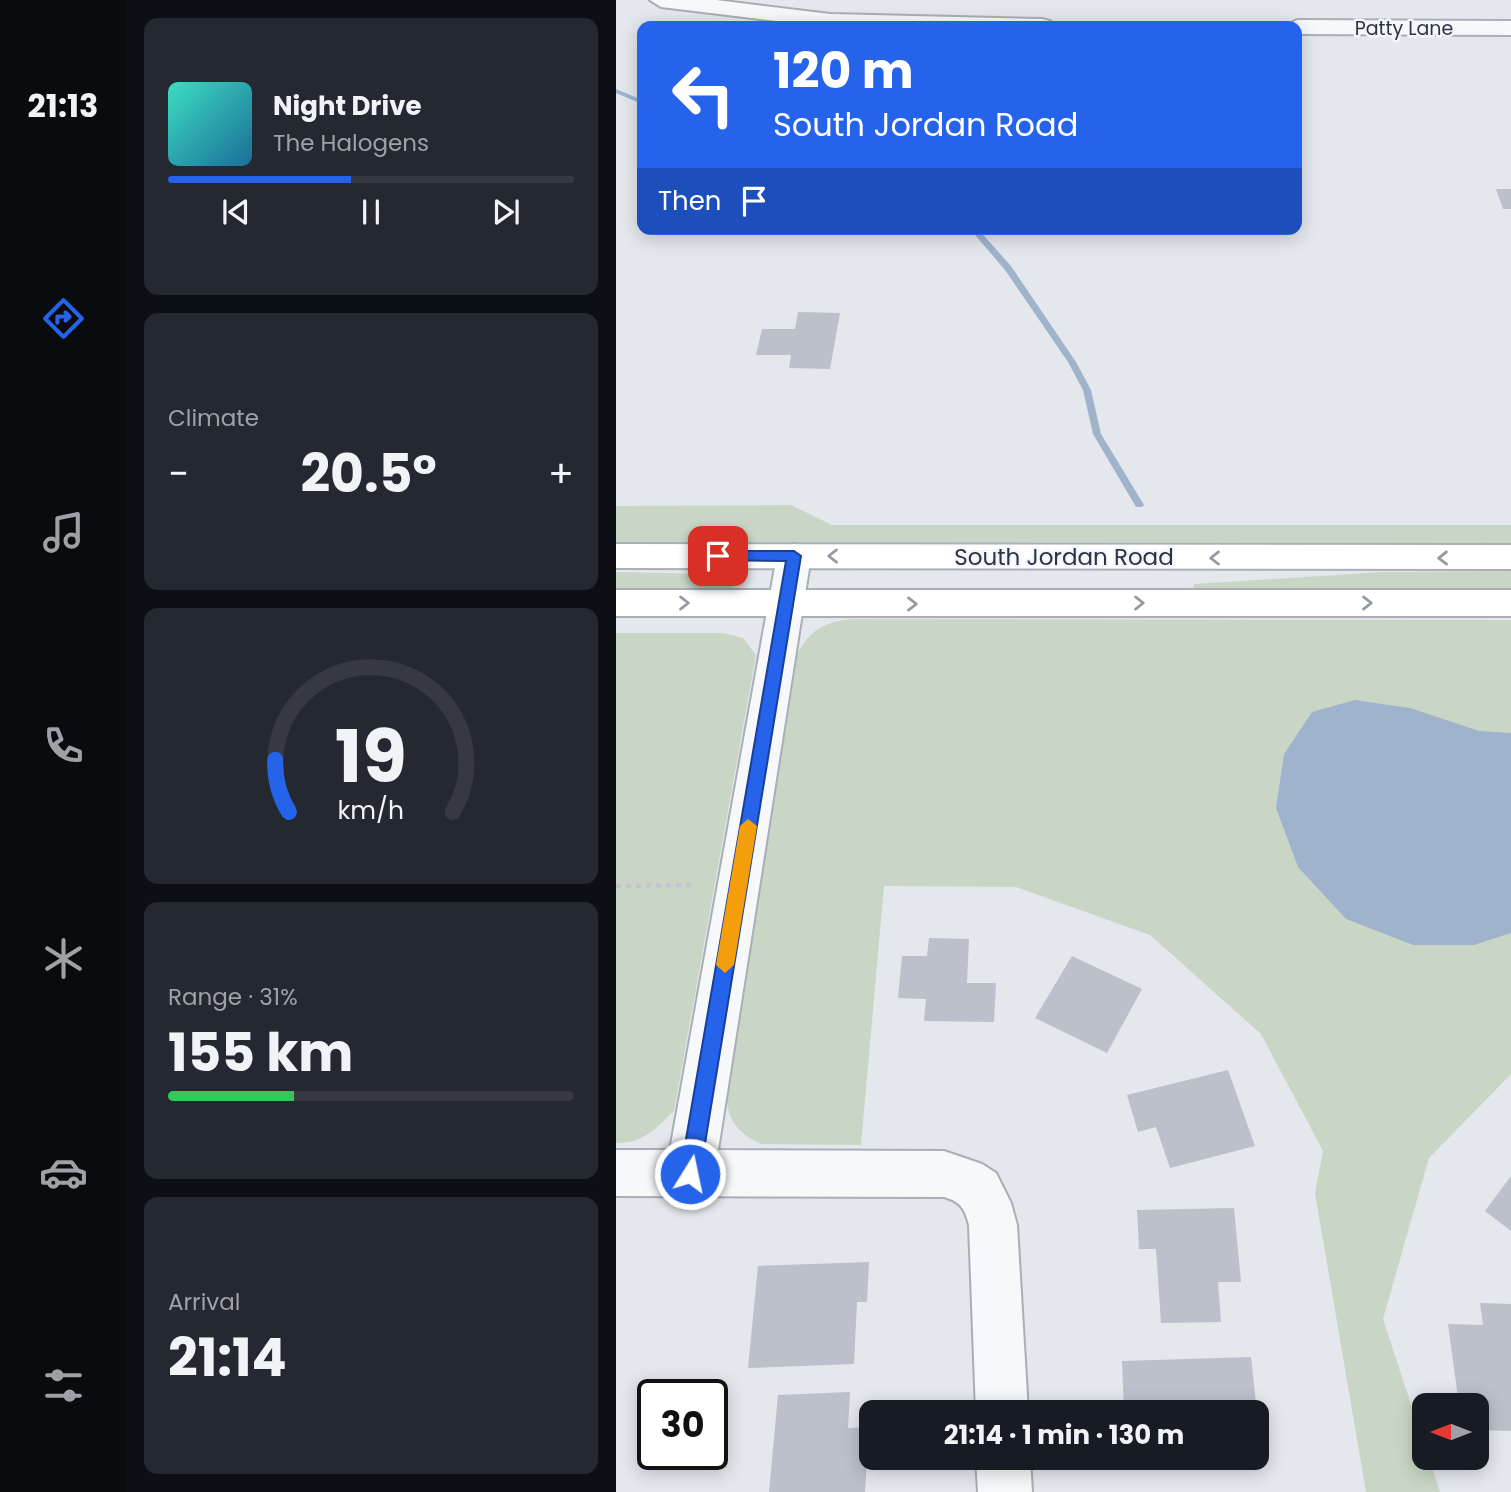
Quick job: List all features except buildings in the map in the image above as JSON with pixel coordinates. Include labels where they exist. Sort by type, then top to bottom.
[{"type":"main road","name":"South Jordan Road","points":[[616,556],[1511,557]]},
{"type":"main road","name":"South Jordan Road","points":[[616,603],[1511,603]]},
{"type":"street","points":[[661,0],[830,21]]},
{"type":"street","name":"Patty Lane","points":[[1302,27],[1511,28]]},
{"type":"street","points":[[690,1174],[794,556]]},
{"type":"street","points":[[616,1173],[944,1174],[968,1180],[992,1179],[1001,1400]]},
{"type":"street","points":[[1004,1470],[1005,1492]]},
{"type":"path","points":[[616,886],[696,886]]},
{"type":"green space","points":[[791,505],[832,525],[1511,525],[1511,543],[616,542],[616,506]]},
{"type":"green space","points":[[1511,571],[1511,589],[1193,589],[1194,584],[1382,572]]},
{"type":"green space","points":[[616,572],[705,574],[733,582],[732,588],[616,588]]},
{"type":"green space","points":[[851,619],[1511,620],[1511,1074],[1429,1158],[1383,1319],[1412,1407],[1412,1470],[1433,1470],[1440,1492],[1366,1492],[1315,1193],[1323,1151],[1261,1034],[1150,935],[1016,887],[884,886],[861,1145],[762,1144],[748,1137],[734,1122],[727,1102],[796,655],[812,634],[833,623]]},
{"type":"green space","points":[[616,633],[723,633],[743,638],[756,655],[674,1111],[655,1129],[626,1143],[616,1143]]},
{"type":"water","points":[[1355,700],[1410,708],[1479,731],[1511,733],[1511,933],[1474,945],[1413,945],[1346,919],[1298,867],[1276,808],[1284,754],[1312,712]]},
{"type":"waterway","points":[[616,91],[637,100]]},
{"type":"waterway","points":[[979,235],[1008,268],[1072,362],[1087,390],[1097,434],[1139,505]]},
{"type":"slow traffic","points":[[725,965],[748,826]]},
{"type":"route","points":[[690,1174],[794,556],[718,556]]}]
